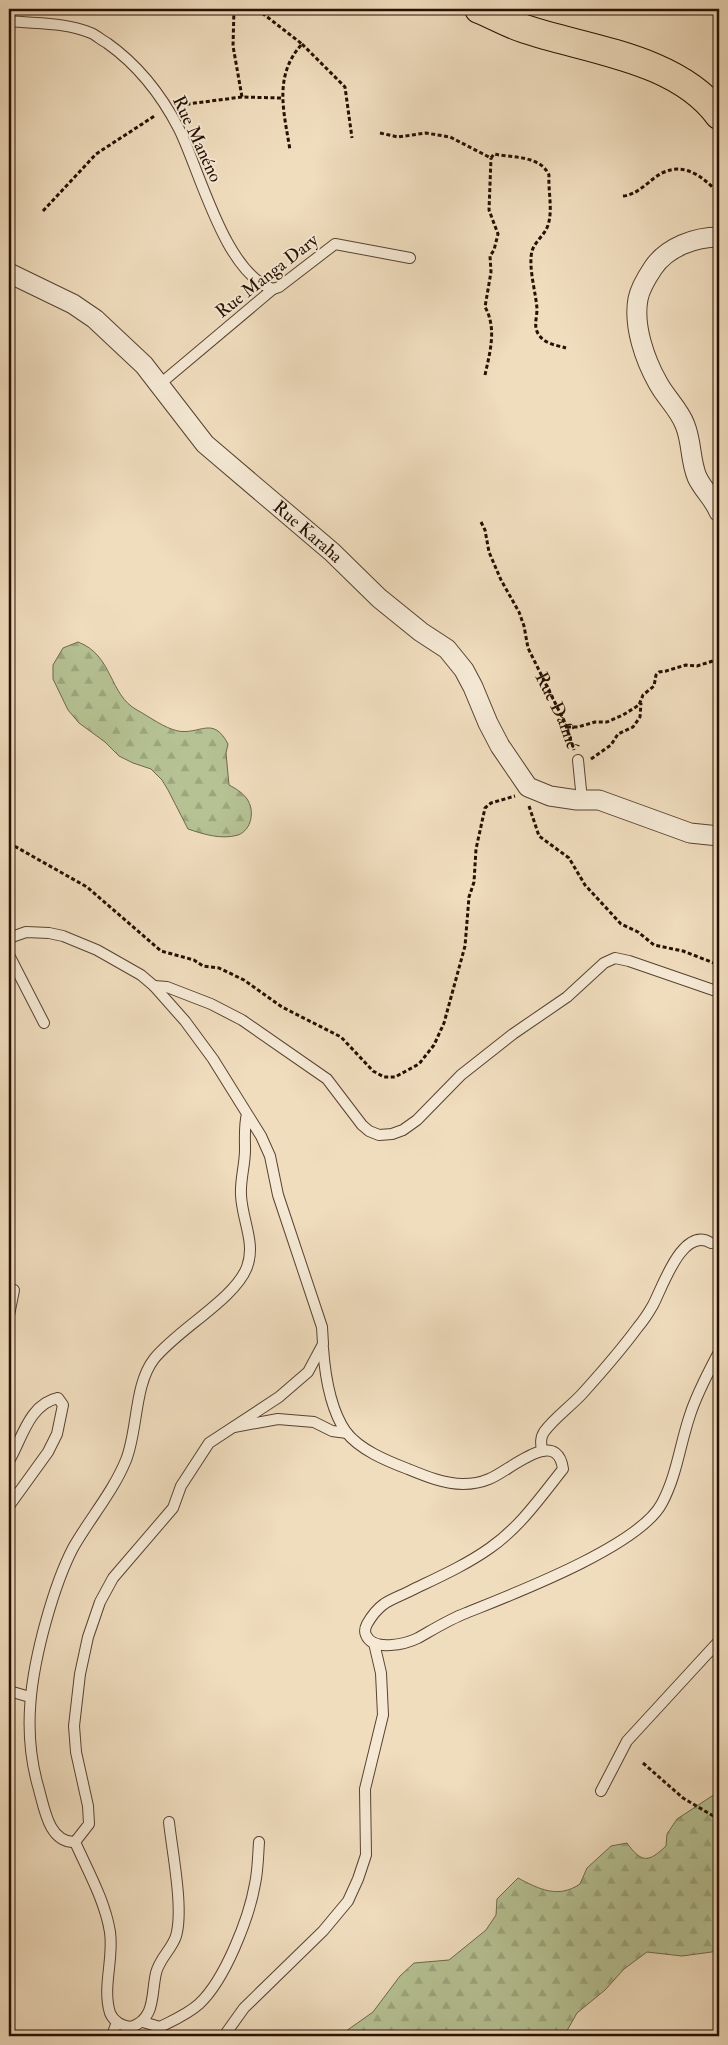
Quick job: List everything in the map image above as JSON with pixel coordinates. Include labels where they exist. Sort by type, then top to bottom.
[{"type":"main road","points":[[480,9],[523,29],[643,63],[686,84],[712,106],[719,115]]},
{"type":"street","points":[[719,237],[706,237],[682,244],[660,257],[646,279],[638,299],[640,337],[658,384],[685,423],[690,440],[693,465],[711,487],[719,512]]},
{"type":"street","name":"Rue Karaha","points":[[9,273],[73,304],[95,318],[144,365],[205,444],[332,552],[379,598],[456,658],[474,687],[488,723],[500,746],[527,790]]},
{"type":"street","points":[[527,790],[550,796],[599,800],[690,833],[719,836]]},
{"type":"lane","name":"Rue Manéno","points":[[9,21],[56,24],[92,33],[120,53],[142,75],[167,108],[180,131],[208,203],[237,257],[264,286],[273,289]]},
{"type":"lane","name":"Rue Manga Dary","points":[[160,384],[273,289],[279,287],[305,265],[335,244],[410,258]]},
{"type":"lane","name":"Rue Dafiné","points":[[579,765],[582,800]]},
{"type":"lane","points":[[9,938],[26,932],[63,936],[97,950],[141,975],[154,986],[185,1022],[213,1059],[261,1136],[270,1156],[286,1222],[305,1279],[317,1307],[322,1327],[324,1368],[334,1405],[338,1418],[347,1433],[366,1448],[392,1463],[424,1476],[450,1483],[464,1484],[489,1480],[515,1464],[542,1451],[550,1451],[558,1456],[562,1462],[563,1469],[538,1502],[514,1528],[490,1548],[461,1566],[384,1604],[365,1626],[368,1639],[374,1643],[398,1645],[415,1640],[459,1616],[602,1552],[642,1527],[661,1505],[672,1482],[689,1416],[702,1383],[719,1352]]},
{"type":"lane","points":[[9,955],[44,1023]]},
{"type":"lane","points":[[154,986],[167,987],[194,997],[242,1020],[327,1079],[362,1125],[379,1135],[392,1134],[403,1130],[417,1120],[461,1075],[513,1034],[567,997],[604,963],[615,958],[719,992]]},
{"type":"lane","points":[[75,1842],[67,1842],[58,1836],[50,1825],[29,1745],[30,1697],[37,1654],[54,1593],[72,1551],[82,1532],[100,1508],[126,1461],[136,1425],[140,1394],[153,1360],[178,1334],[233,1288],[246,1269],[251,1252],[250,1240],[243,1215],[241,1193],[245,1150],[244,1129],[247,1114]]},
{"type":"lane","points":[[542,1451],[540,1443],[543,1434],[581,1395],[635,1332],[653,1305],[673,1264],[684,1249],[691,1242],[698,1239],[705,1239],[711,1243]]},
{"type":"lane","points":[[9,1315],[14,1290]]},
{"type":"lane","points":[[75,1842],[89,1824],[88,1806],[76,1752],[74,1726],[80,1674],[88,1637],[100,1602],[113,1578],[173,1508],[181,1486],[209,1443],[279,1397],[297,1382],[308,1372],[323,1344]]},
{"type":"lane","points":[[9,1461],[34,1412],[49,1400],[58,1398],[63,1405],[57,1434],[48,1452],[9,1506]]},
{"type":"lane","points":[[231,1428],[278,1419],[314,1422],[332,1431],[347,1433]]},
{"type":"lane","points":[[601,1790],[628,1741],[719,1641]]},
{"type":"lane","points":[[224,2036],[244,2008],[324,1931],[348,1901],[358,1879],[366,1855],[365,1789],[383,1715],[381,1673],[374,1643]]},
{"type":"lane","points":[[9,1691],[30,1697]]},
{"type":"lane","points":[[75,1842],[102,1906],[110,1933],[108,2004],[111,2016],[117,2022],[131,2027],[143,2022],[151,2008],[157,1969],[176,1937],[179,1910],[169,1822]]},
{"type":"lane","points":[[143,2022],[160,2027],[184,2016],[201,2003],[223,1973],[237,1940],[255,1884],[259,1842]]},
{"type":"lane","points":[[115,2036],[114,2030],[117,2022]]},
{"type":"path","points":[[234,9],[233,46],[242,97]]},
{"type":"path","points":[[257,9],[302,44],[345,87],[352,138]]},
{"type":"path","points":[[290,150],[281,98],[290,60],[302,44]]},
{"type":"path","points":[[43,211],[96,154],[167,108],[242,97],[281,98]]},
{"type":"path","points":[[380,133],[398,137],[426,134],[450,137],[491,158]]},
{"type":"path","points":[[485,376],[492,340],[490,316],[485,307],[491,272],[490,256],[494,250],[498,234],[489,210],[491,158],[494,154],[524,158],[542,166],[549,175],[550,211],[548,223],[531,256],[532,284],[537,307],[536,326],[537,333],[542,339],[552,345],[566,348]]},
{"type":"path","points":[[623,196],[634,193],[664,172],[680,170],[698,174],[719,194]]},
{"type":"path","name":"Rue Dafiné","points":[[481,522],[485,530],[489,552],[501,580],[519,612],[528,648],[567,727],[579,765]]},
{"type":"path","points":[[579,765],[612,743],[618,734],[633,727],[640,717],[643,695],[655,684],[656,674],[686,665],[698,666],[719,659]]},
{"type":"path","points":[[567,727],[574,728],[595,722],[607,722],[623,715],[641,702]]},
{"type":"path","points":[[9,842],[87,887],[161,951],[194,960],[203,966],[219,968],[244,980],[282,1007],[341,1037],[373,1072],[384,1077],[396,1077],[419,1064],[434,1045],[444,1023],[465,946],[469,897],[474,882],[476,849],[485,808],[491,803],[527,790],[538,836],[569,858],[584,885],[621,924],[638,932],[654,946],[683,951],[719,965]]},
{"type":"path","points":[[643,1763],[683,1798],[715,1817],[719,1825]]},
{"type":"green space","points":[[78,642],[98,656],[121,695],[137,710],[173,730],[186,732],[211,728],[217,730],[222,735],[228,744],[226,753],[229,785],[245,797],[251,809],[251,819],[243,832],[238,835],[219,837],[188,829],[162,780],[151,769],[119,756],[105,742],[79,723],[68,710],[53,679],[53,665],[63,648]]},
{"type":"green space","points":[[712,1796],[719,1797],[719,1951],[682,1956],[647,1952],[624,1969],[605,1990],[577,2013],[564,2036],[339,2036],[373,2012],[400,1976],[414,1963],[449,1960],[486,1930],[496,1915],[497,1899],[518,1878],[541,1889],[556,1892],[564,1891],[580,1884],[587,1868],[611,1846],[627,1843],[637,1855],[650,1858],[666,1846],[667,1834],[677,1819]]}]
